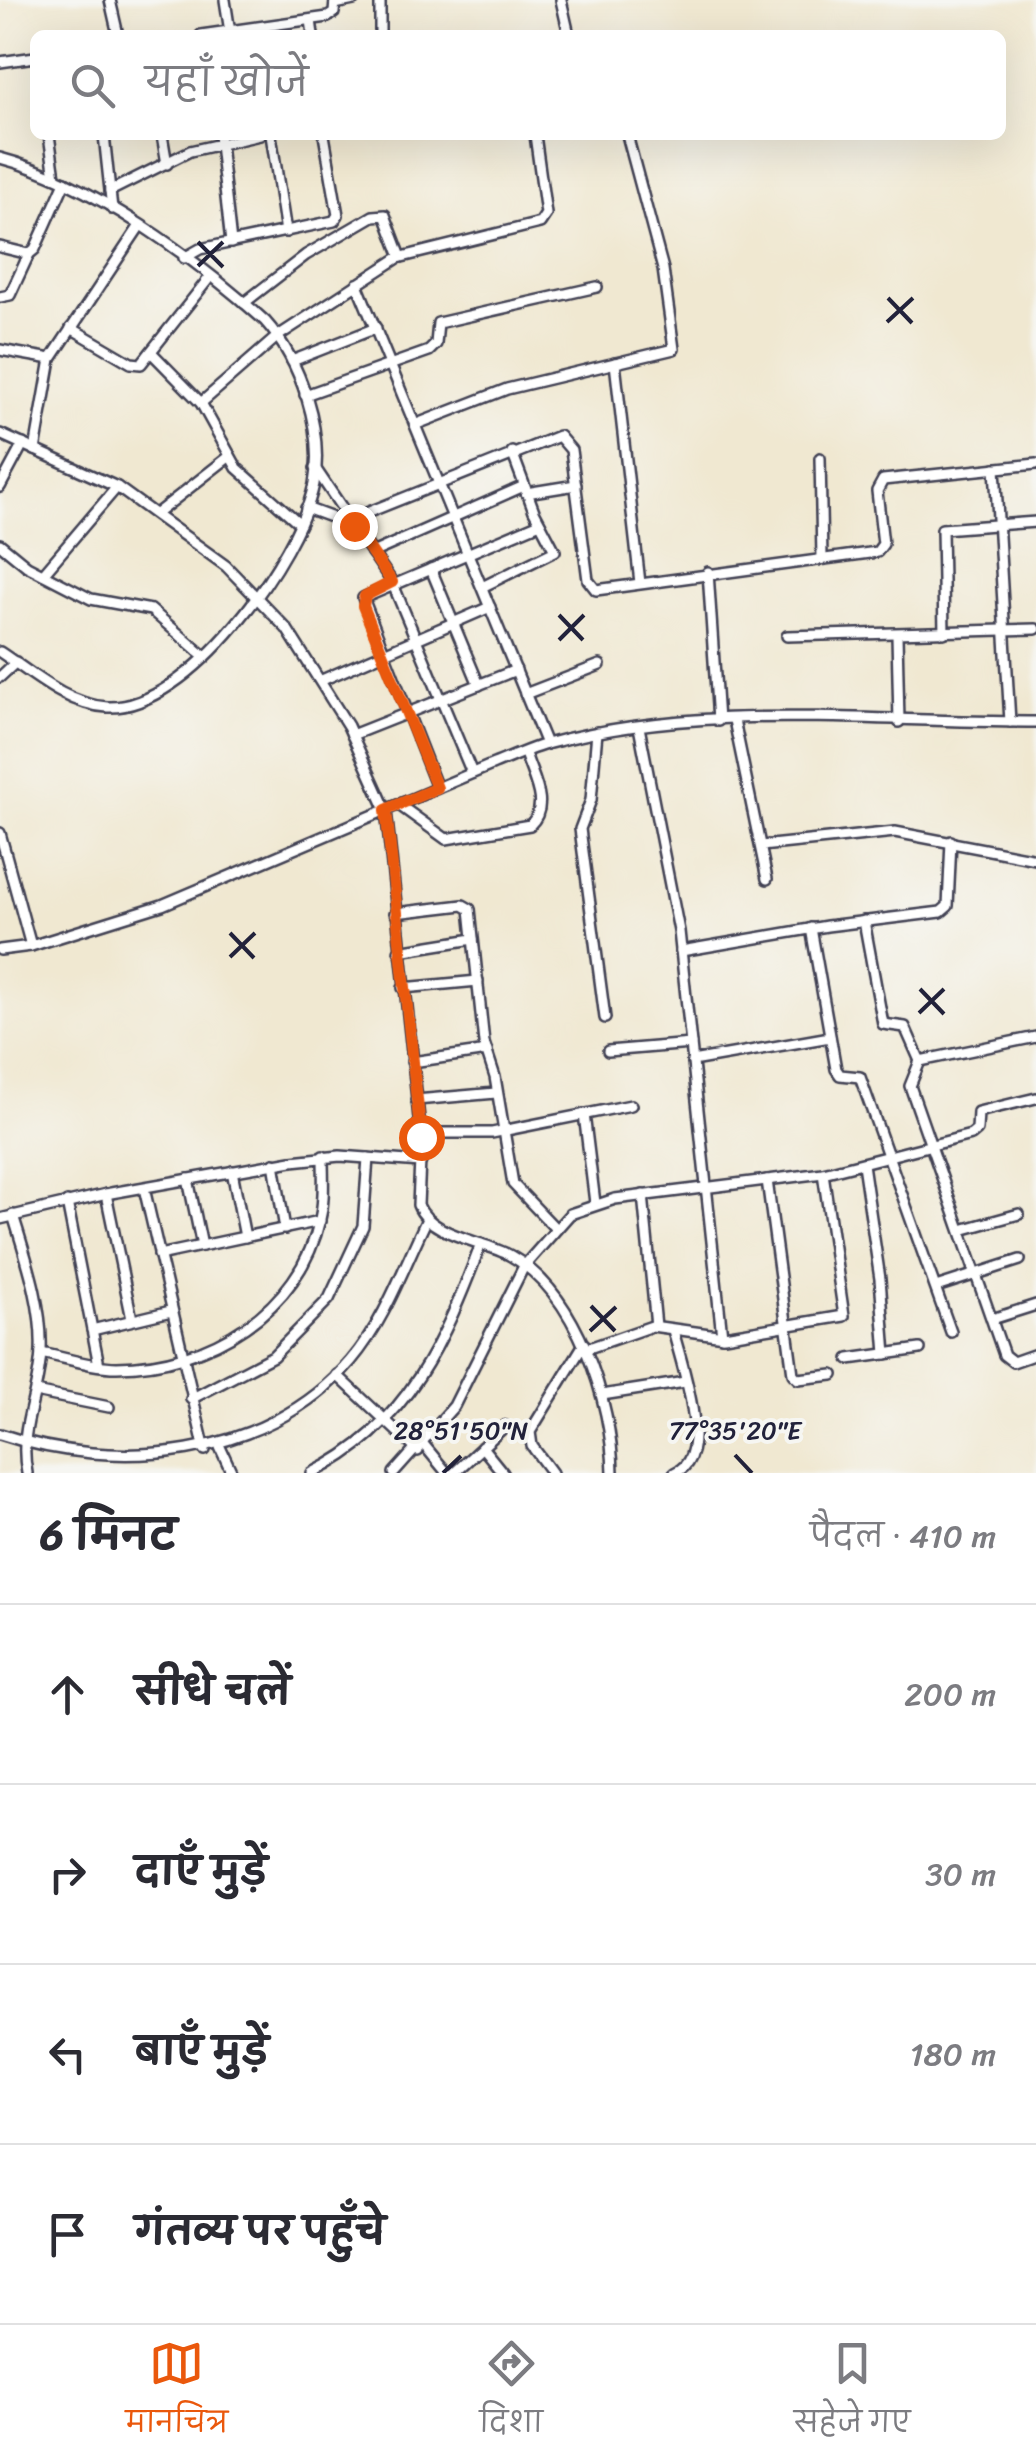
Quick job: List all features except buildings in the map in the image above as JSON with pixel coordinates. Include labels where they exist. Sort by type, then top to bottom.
[{"type":"street","points":[[110,0],[117,30]]},
{"type":"street","points":[[225,0],[230,30]]},
{"type":"street","points":[[261,30],[332,16],[335,2],[354,0]]},
{"type":"street","points":[[380,0],[380,30]]},
{"type":"street","points":[[560,0],[568,30]]},
{"type":"street","points":[[311,20],[312,30]]},
{"type":"street","points":[[0,62],[30,59]]},
{"type":"street","points":[[0,297],[10,295],[29,254],[40,243],[60,180],[50,140]]},
{"type":"street","points":[[105,140],[112,209]]},
{"type":"street","points":[[163,140],[167,164]]},
{"type":"street","points":[[110,191],[217,140]]},
{"type":"street","points":[[219,140],[231,243]]},
{"type":"street","points":[[271,140],[286,232]]},
{"type":"street","points":[[325,140],[337,219]]},
{"type":"street","points":[[201,403],[278,336],[402,257],[510,234],[544,220],[535,140]]},
{"type":"street","points":[[417,424],[517,386],[671,350],[675,344],[663,270],[627,140]]},
{"type":"street","points":[[0,158],[60,180],[112,209],[244,303],[278,336],[305,395],[315,468],[300,524],[257,597],[179,682],[156,696],[106,707],[52,688],[0,652]]},
{"type":"street","points":[[244,303],[351,226],[385,215],[402,257]]},
{"type":"street","points":[[184,258],[200,249],[337,219],[351,226]]},
{"type":"street","points":[[35,450],[51,359],[139,227]]},
{"type":"street","points":[[0,247],[29,254]]},
{"type":"street","points":[[70,328],[136,364],[151,352],[210,277]]},
{"type":"street","points":[[357,284],[546,744]]},
{"type":"street","points":[[305,395],[392,366],[435,346],[438,323],[597,287]]},
{"type":"street","points":[[292,361],[376,328]]},
{"type":"street","points":[[0,350],[51,359]]},
{"type":"street","points":[[151,352],[201,403],[230,456],[300,524]]},
{"type":"street","points":[[615,363],[640,583]]},
{"type":"street","points":[[0,434],[117,487],[226,566],[287,628],[322,680],[352,734],[386,810],[420,1133],[418,1205],[426,1219],[524,1266],[564,1309],[585,1346],[602,1395],[613,1473]]},
{"type":"street","points":[[306,508],[340,522],[350,520],[549,436],[566,439],[590,585],[596,590],[877,552],[882,548],[877,491],[883,480],[1036,464]]},
{"type":"street","points":[[0,487],[23,444]]},
{"type":"street","points":[[482,586],[555,554],[512,452]]},
{"type":"street","points":[[156,514],[230,456]]},
{"type":"street","points":[[820,458],[822,558]]},
{"type":"street","points":[[315,468],[392,582],[472,773]]},
{"type":"street","points":[[995,468],[1010,722]]},
{"type":"street","points":[[372,553],[525,489],[576,486]]},
{"type":"street","points":[[42,574],[117,487]]},
{"type":"street","points":[[437,788],[363,600],[392,582],[540,522]]},
{"type":"street","points":[[944,633],[940,531],[1036,522]]},
{"type":"street","points":[[0,544],[42,574],[98,602],[151,610],[204,656]]},
{"type":"street","points":[[431,568],[479,685]]},
{"type":"street","points":[[708,572],[718,721]]},
{"type":"street","points":[[322,680],[490,607]]},
{"type":"street","points":[[787,636],[1036,628]]},
{"type":"street","points":[[897,635],[899,722]]},
{"type":"street","points":[[0,677],[16,662]]},
{"type":"street","points":[[526,694],[600,665]]},
{"type":"street","points":[[352,734],[516,670]]},
{"type":"street","points":[[734,720],[768,879]]},
{"type":"street","points":[[0,950],[32,946],[162,905],[472,773],[546,744],[597,732],[734,720],[1036,722]]},
{"type":"street","points":[[640,727],[681,952],[722,1336]]},
{"type":"street","points":[[597,732],[592,800],[580,829],[605,1018]]},
{"type":"street","points":[[399,805],[446,838],[530,825],[541,810],[524,753]]},
{"type":"street","points":[[760,846],[868,832],[951,841],[1036,859]]},
{"type":"street","points":[[0,833],[32,946]]},
{"type":"street","points":[[681,952],[947,908],[951,841]]},
{"type":"street","points":[[395,913],[463,905],[470,912],[487,1051],[513,1184],[554,1227]]},
{"type":"street","points":[[864,921],[883,1024],[905,1027],[920,1062],[910,1086],[1007,1359],[1013,1362],[1036,1354]]},
{"type":"street","points":[[811,928],[836,1070],[840,1075],[860,1076],[892,1156],[951,1332]]},
{"type":"street","points":[[399,952],[473,939]]},
{"type":"street","points":[[403,988],[478,980]]},
{"type":"street","points":[[692,1061],[830,1037]]},
{"type":"street","points":[[920,1062],[1036,1037]]},
{"type":"street","points":[[608,1052],[691,1044]]},
{"type":"street","points":[[412,1062],[487,1051]]},
{"type":"street","points":[[416,1100],[496,1093]]},
{"type":"street","points":[[394,1473],[421,1448],[475,1372],[524,1266],[554,1227],[595,1203],[863,1164],[974,1133],[978,1112],[1036,1098]]},
{"type":"street","points":[[420,1133],[502,1130],[631,1105]]},
{"type":"street","points":[[584,1114],[595,1203]]},
{"type":"street","points":[[0,1219],[106,1194],[323,1156],[421,1162]]},
{"type":"street","points":[[41,1353],[99,1365],[182,1359],[230,1338],[268,1310],[308,1257],[320,1221],[323,1156]]},
{"type":"street","points":[[192,1400],[274,1356],[329,1299],[363,1226],[368,1158]]},
{"type":"street","points":[[274,1163],[284,1229]]},
{"type":"street","points":[[863,1164],[886,1354]]},
{"type":"street","points":[[232,1171],[245,1237]]},
{"type":"street","points":[[529,1439],[585,1346],[627,1331],[656,1326],[722,1336],[840,1319],[846,1312],[823,1172]]},
{"type":"street","points":[[188,1179],[202,1246]]},
{"type":"street","points":[[767,1180],[795,1377],[833,1375]]},
{"type":"street","points":[[144,1188],[206,1450]]},
{"type":"street","points":[[106,1194],[132,1319]]},
{"type":"street","points":[[643,1195],[656,1326]]},
{"type":"street","points":[[67,1202],[99,1365]]},
{"type":"street","points":[[962,1230],[1020,1214]]},
{"type":"street","points":[[13,1215],[35,1298],[41,1353],[21,1444],[26,1473]]},
{"type":"street","points":[[0,1434],[21,1444],[114,1463],[169,1460],[220,1447],[289,1412],[336,1376],[374,1329],[426,1219]]},
{"type":"street","points":[[159,1255],[320,1221]]},
{"type":"street","points":[[312,1473],[385,1420],[433,1360],[482,1244]]},
{"type":"street","points":[[936,1287],[1020,1260]]},
{"type":"street","points":[[992,1319],[1036,1305]]},
{"type":"street","points":[[92,1330],[172,1310]]},
{"type":"street","points":[[674,1330],[698,1440],[691,1460],[674,1473]]},
{"type":"street","points":[[848,1359],[920,1349]]},
{"type":"street","points":[[336,1376],[450,1473],[505,1426],[529,1439],[552,1473]]},
{"type":"street","points":[[602,1395],[685,1382]]},
{"type":"street","points":[[35,1392],[109,1407]]},
{"type":"street","points":[[482,1446],[503,1473]]},
{"type":"street","points":[[220,1447],[232,1473]]},
{"type":"route","points":[[354,526],[392,582],[365,596],[363,606],[437,788],[386,810],[421,1137]]}]
